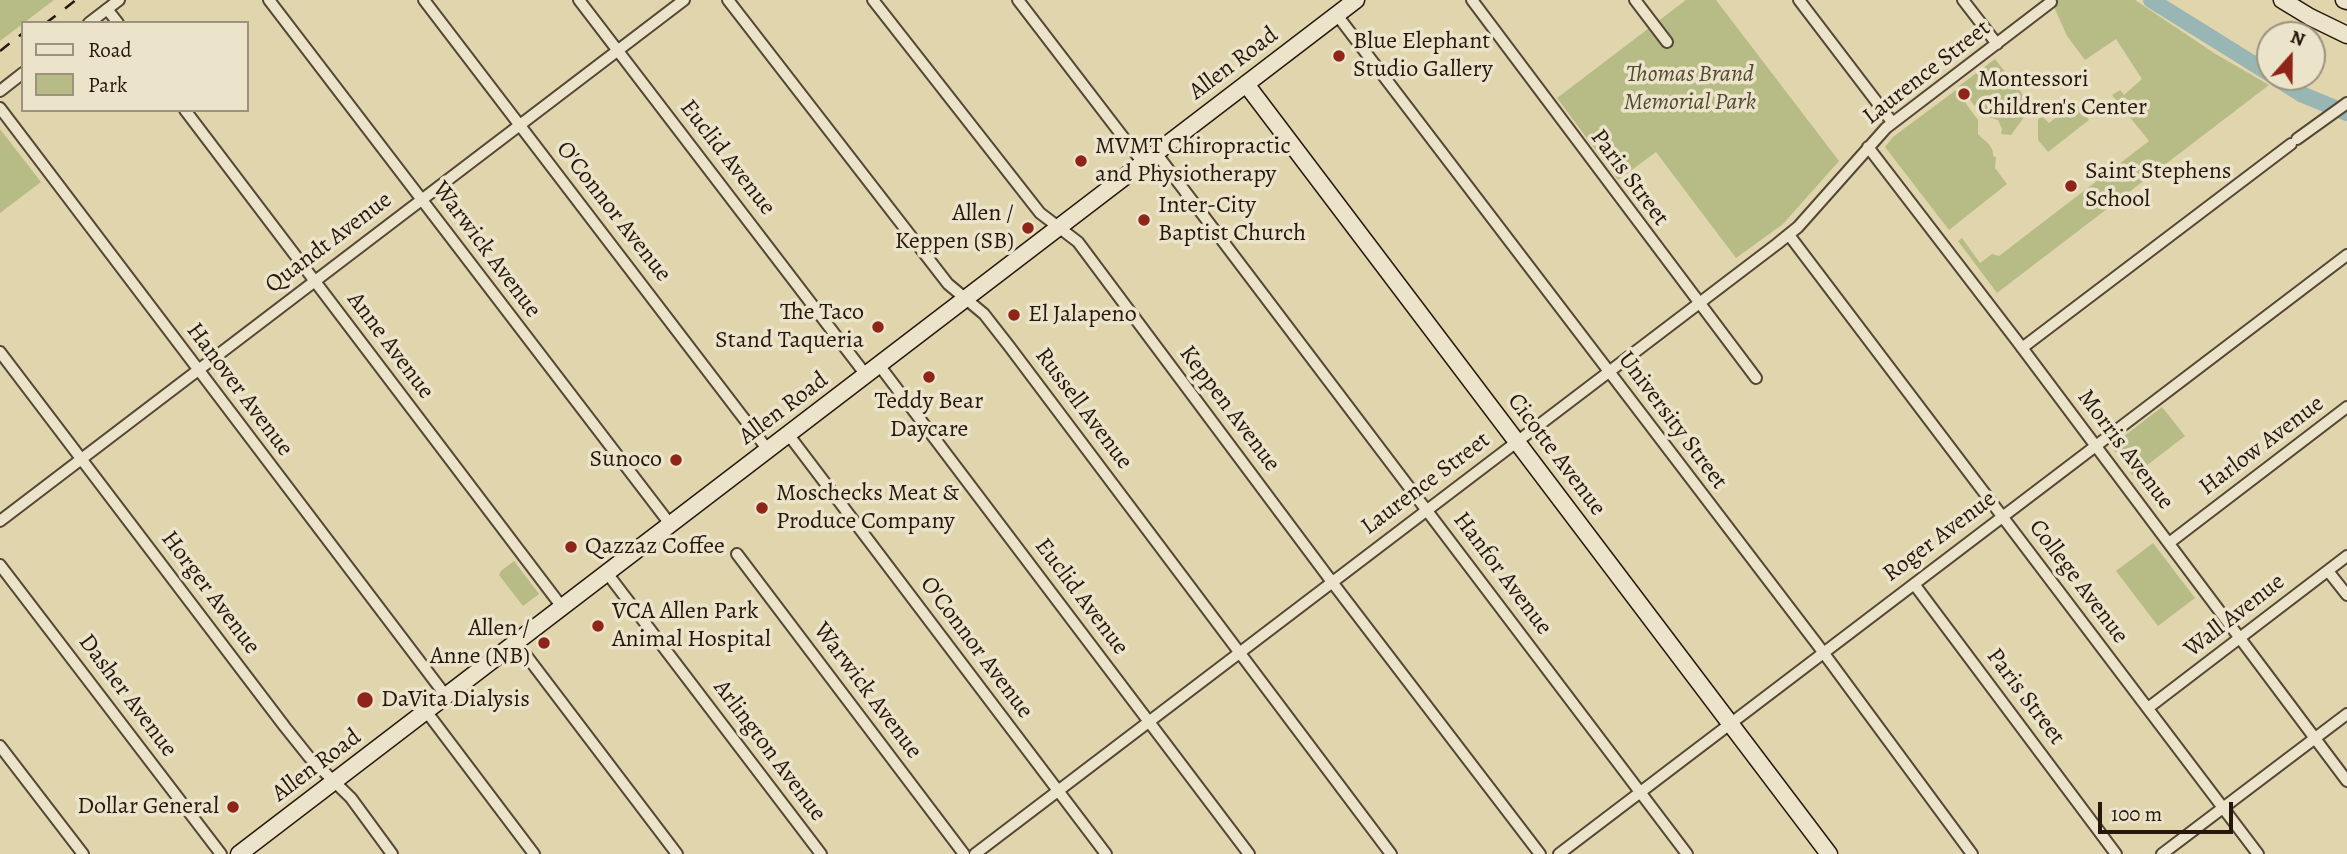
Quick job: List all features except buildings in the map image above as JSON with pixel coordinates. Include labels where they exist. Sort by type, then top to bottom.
[{"type":"main road","name":"Allen Road","points":[[244,853],[1356,0]]},
{"type":"main road","points":[[2282,0],[2309,17],[2347,34]]},
{"type":"main road","name":"Cicotte Avenue","points":[[1246,84],[1829,854]]},
{"type":"street","points":[[92,21],[119,0]]},
{"type":"street","name":"Warwick Avenue","points":[[269,0],[670,524]]},
{"type":"street","name":"O'Connor Avenue","points":[[424,0],[768,450]]},
{"type":"street","name":"Euclid Avenue","points":[[579,0],[873,370],[1249,854]]},
{"type":"street","name":"Quandt Avenue","points":[[0,521],[684,0]]},
{"type":"street","name":"Russell Avenue","points":[[728,0],[942,275],[984,314],[1009,346],[1391,854]]},
{"type":"street","name":"Keppen Avenue","points":[[873,0],[1040,213],[1078,242],[1332,582],[1540,854]]},
{"type":"street","name":"Hanfor Avenue","points":[[1018,0],[1149,158],[1434,519],[1687,854]]},
{"type":"street","name":"Paris Street","points":[[1472,0],[1756,379]]},
{"type":"street","points":[[1635,0],[1667,42]]},
{"type":"street","points":[[1799,0],[1892,122]]},
{"type":"street","points":[[1963,0],[1997,44]]},
{"type":"street","name":"Laurence Street","points":[[975,854],[1789,235],[1892,122],[2052,2]]},
{"type":"street","points":[[107,9],[116,21]]},
{"type":"street","name":"University Street","points":[[1336,15],[1823,653],[1972,854]]},
{"type":"street","points":[[0,91],[21,75]]},
{"type":"street","points":[[2022,348],[2346,104]]},
{"type":"street","name":"Hanover Avenue","points":[[0,108],[446,696]]},
{"type":"street","name":"Anne Avenue","points":[[187,112],[562,607]]},
{"type":"street","name":"Morris Avenue","points":[[1868,146],[2347,781]]},
{"type":"street","name":"College Avenue","points":[[1789,235],[2258,854]]},
{"type":"street","name":"Roger Avenue","points":[[1559,854],[2347,255]]},
{"type":"street","name":"Horger Avenue","points":[[0,352],[285,727],[307,755],[351,798],[392,854]]},
{"type":"street","name":"Harlow Avenue","points":[[2169,543],[2347,407]]},
{"type":"street","name":"O'Connor Avenue","points":[[788,434],[1106,854]]},
{"type":"street","name":"Warwick Avenue","points":[[737,554],[964,854]]},
{"type":"street","name":"Wall Avenue","points":[[2148,708],[2347,556]]},
{"type":"street","name":"Dasher Avenue","points":[[0,565],[221,854]]},
{"type":"street","points":[[2328,571],[2347,595]]},
{"type":"street","name":"Arlington Avenue","points":[[607,573],[821,854]]},
{"type":"street","name":"Paris Street","points":[[1913,584],[2116,854]]},
{"type":"street","points":[[516,642],[677,854]]},
{"type":"street","points":[[426,711],[534,854]]},
{"type":"street","points":[[2162,854],[2347,714]]},
{"type":"street","points":[[0,746],[83,854]]},
{"type":"green space","points":[[0,0],[54,0],[26,21],[21,21],[21,25],[0,41]]},
{"type":"green space","name":"Thomas Brand Memorial Park","points":[[1686,0],[1716,0],[1839,161],[1783,224],[1736,258],[1656,152],[1618,180],[1557,98]]},
{"type":"green space","points":[[2051,0],[2135,0],[2256,77],[2256,91],[2261,91],[1997,293],[1958,241],[1962,238],[1980,263],[1992,254],[1999,256],[2149,141],[2112,95],[2120,90],[2124,95],[2142,79],[2116,39],[2085,60],[2067,36]]},
{"type":"green space","points":[[1995,59],[2032,106],[2011,135],[2001,134],[1998,120],[1982,115],[1959,86]]},
{"type":"green space","points":[[1956,90],[1978,120],[1978,134],[1990,146],[1993,156],[1996,157],[1995,168],[2007,184],[1949,230],[1885,147],[1893,137]]},
{"type":"green space","points":[[2076,103],[2089,120],[2048,152],[2038,140],[2038,119],[2043,117],[2049,123]]},
{"type":"green space","points":[[0,129],[41,182],[0,213]]},
{"type":"green space","points":[[2162,407],[2185,436],[2133,476],[2111,446]]},
{"type":"green space","points":[[2153,543],[2195,598],[2158,626],[2116,571]]},
{"type":"green space","points":[[514,561],[539,594],[523,606],[499,575]]},
{"type":"waterway","points":[[2151,0],[2256,65]]},
{"type":"waterway","points":[[2296,91],[2347,113]]},
{"type":"railway","points":[[49,21],[76,0]]},
{"type":"railway","points":[[0,51],[21,35]]},
{"type":"place","name":"Blue Elephant Studio Gallery","points":[[1339,56]]},
{"type":"place","name":"Montessori Children's Center","points":[[1964,94]]},
{"type":"place","name":"MVMT Chiropractic and Physiotherapy","points":[[1081,161]]},
{"type":"place","name":"Saint Stephens School","points":[[2071,186]]},
{"type":"place","name":"Inter-City Baptist Church","points":[[1144,220]]},
{"type":"place","name":"Allen / Keppen (SB)","points":[[1028,228]]},
{"type":"place","name":"El Jalapeno","points":[[1014,315]]},
{"type":"place","name":"The Taco Stand Taqueria","points":[[878,327]]},
{"type":"place","name":"Teddy Bear Daycare","points":[[929,377]]},
{"type":"place","name":"Sunoco","points":[[676,460]]},
{"type":"place","name":"Moschecks Meat & Produce Company","points":[[762,508]]},
{"type":"place","name":"Qazzaz Coffee","points":[[571,547]]},
{"type":"place","name":"VCA Allen Park Animal Hospital","points":[[598,626]]},
{"type":"place","name":"Allen / Anne (NB)","points":[[544,643]]},
{"type":"place","name":"DaVita Dialysis","points":[[365,700]]},
{"type":"place","name":"Dollar General","points":[[233,807]]}]
